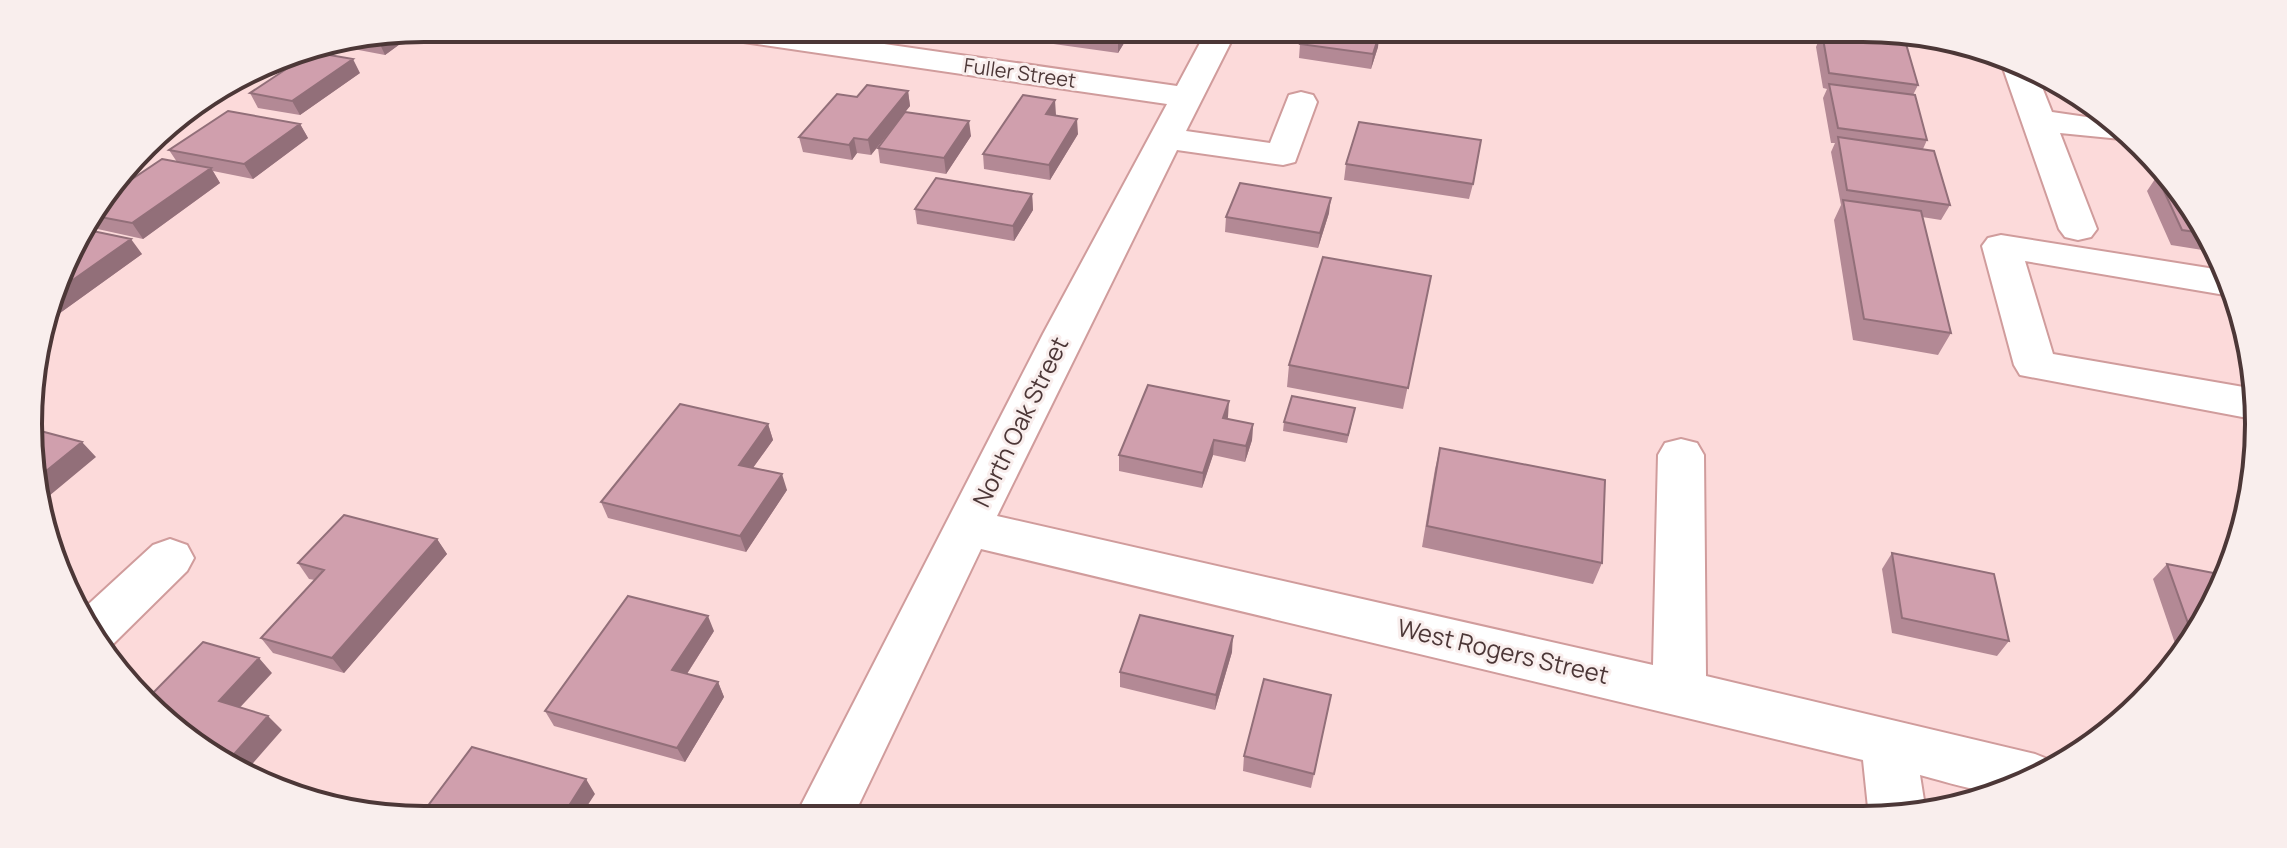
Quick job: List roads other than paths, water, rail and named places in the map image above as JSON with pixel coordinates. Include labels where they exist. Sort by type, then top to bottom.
[{"type":"street","name":"Fuller Street","points":[[812,42],[1187,97]]},
{"type":"street","name":"North Oak Street","points":[[830,806],[1063,334],[1216,42]]},
{"type":"street","points":[[2022,77],[2078,229]]},
{"type":"street","points":[[1167,138],[1283,155],[1301,102]]},
{"type":"street","points":[[2038,120],[2106,130]]},
{"type":"street","points":[[2217,282],[2001,246],[2035,365],[2244,402]]},
{"type":"street","points":[[1679,694],[1681,455]]},
{"type":"street","name":"West Rogers Street","points":[[969,528],[1888,742],[2014,775]]},
{"type":"street","points":[[99,625],[170,558]]},
{"type":"street","points":[[1888,742],[1896,804]]}]
